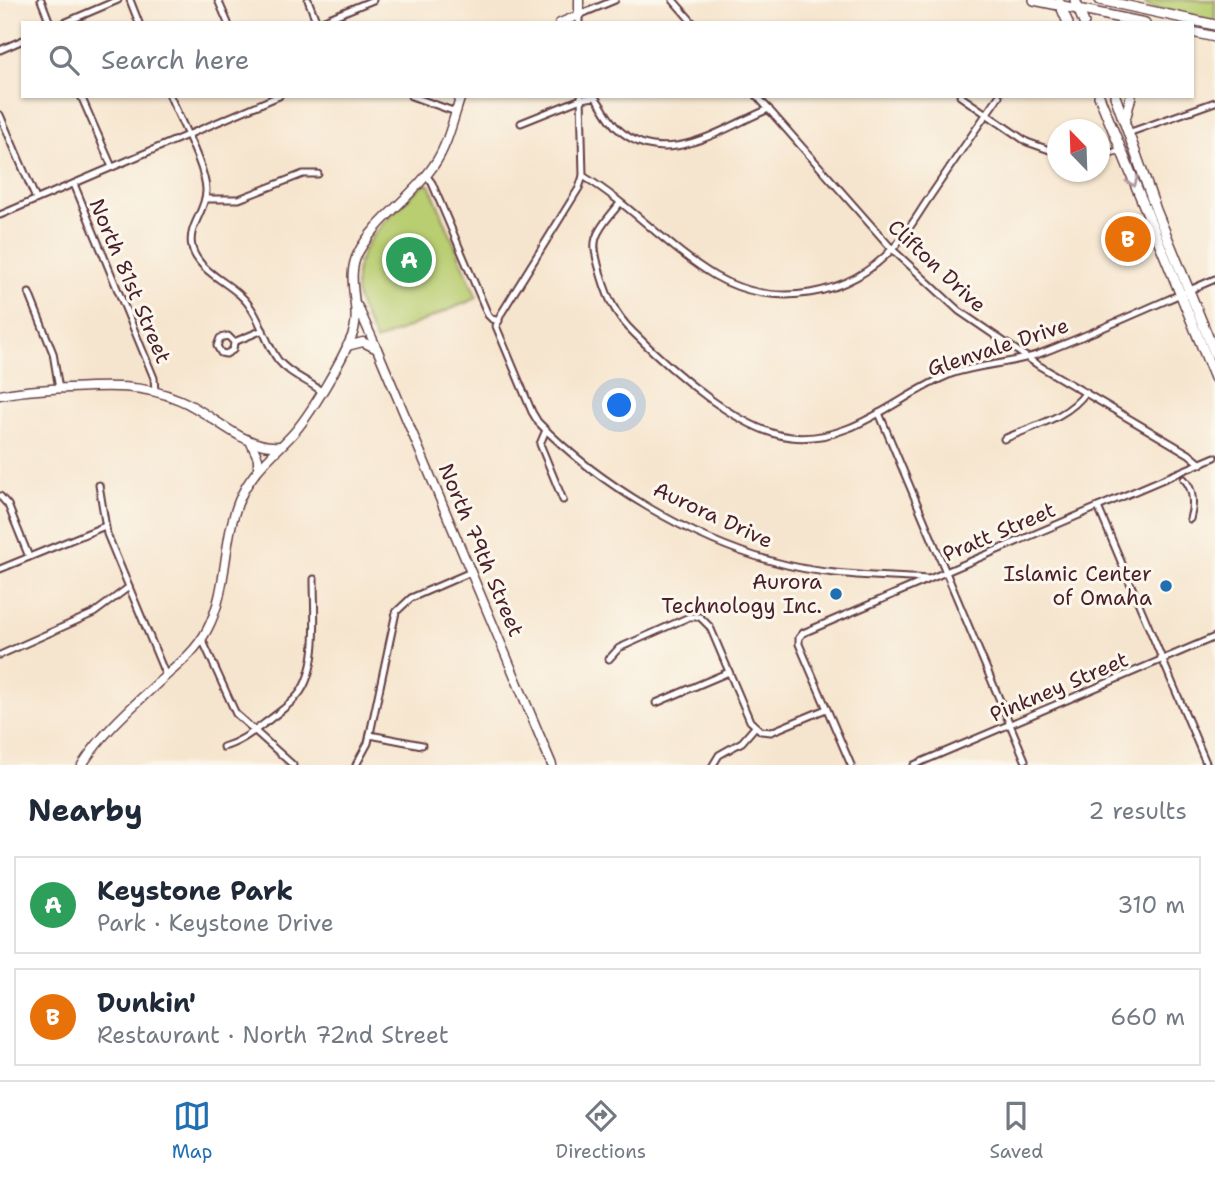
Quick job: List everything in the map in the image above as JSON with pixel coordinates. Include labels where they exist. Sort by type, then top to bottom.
[{"type":"main road","points":[[1034,0],[1077,4],[1136,21]]},
{"type":"main road","points":[[1100,0],[1215,25]]},
{"type":"main road","points":[[1060,3],[1067,21]]},
{"type":"main road","points":[[1077,4],[1083,21]]},
{"type":"main road","points":[[1194,32],[1215,37]]},
{"type":"main road","points":[[1099,98],[1184,292],[1215,354]]},
{"type":"main road","points":[[1116,98],[1215,378]]},
{"type":"main road","points":[[1127,129],[1126,112],[1130,98]]},
{"type":"street","points":[[41,0],[49,21]]},
{"type":"street","points":[[69,21],[118,0]]},
{"type":"street","points":[[130,0],[138,21]]},
{"type":"street","points":[[218,0],[227,21]]},
{"type":"street","points":[[308,0],[316,21]]},
{"type":"street","points":[[322,21],[373,0]]},
{"type":"street","points":[[579,0],[579,19],[615,0]]},
{"type":"street","points":[[673,0],[691,21]]},
{"type":"street","points":[[0,50],[21,41]]},
{"type":"street","points":[[82,98],[111,167]]},
{"type":"street","points":[[171,98],[205,179],[205,199],[191,237],[194,253],[202,265],[246,300],[283,366],[321,391]]},
{"type":"street","points":[[260,98],[262,103]]},
{"type":"street","points":[[0,215],[274,98]]},
{"type":"street","points":[[417,98],[456,112]]},
{"type":"street","points":[[82,765],[111,727],[189,655],[202,639],[218,602],[235,511],[244,489],[258,468],[303,422],[347,346],[355,325],[352,273],[359,252],[372,233],[426,175],[445,145],[460,98]]},
{"type":"street","points":[[521,123],[579,98]]},
{"type":"street","points":[[563,500],[540,444],[546,430],[532,412],[496,326],[579,188],[583,176],[581,98]]},
{"type":"street","points":[[596,98],[611,121],[624,134],[642,143],[663,148],[691,144],[769,109]]},
{"type":"street","name":"Clifton Drive","points":[[759,98],[892,249],[959,312],[1026,357],[1086,391],[1201,464]]},
{"type":"street","points":[[963,98],[1034,146],[1047,150]]},
{"type":"street","points":[[583,176],[712,274],[737,286],[763,293],[798,295],[831,289],[864,273],[892,249],[998,98]]},
{"type":"street","points":[[1127,129],[1215,102]]},
{"type":"street","points":[[0,115],[36,199]]},
{"type":"street","points":[[1110,153],[1120,151]]},
{"type":"street","points":[[205,199],[239,199],[303,174],[318,174]]},
{"type":"street","points":[[426,175],[432,183],[488,315],[499,321]]},
{"type":"street","name":"North 81st Street","points":[[74,184],[154,378],[155,391]]},
{"type":"street","name":"Glenvale Drive","points":[[620,203],[599,230],[595,241],[604,288],[611,305],[622,321],[671,367],[740,419],[779,435],[804,438],[829,435],[850,428],[953,374],[1037,355],[1215,279]]},
{"type":"street","points":[[29,293],[53,353],[59,388]]},
{"type":"street","name":"North 79th Street","points":[[355,303],[377,349],[552,765]]},
{"type":"street","points":[[234,342],[263,330]]},
{"type":"street","points":[[347,346],[363,342],[377,349]]},
{"type":"street","points":[[0,395],[59,388],[122,386],[155,391],[199,408],[250,443],[256,452],[258,468]]},
{"type":"street","points":[[1004,439],[1065,412],[1080,400],[1086,391]]},
{"type":"street","points":[[879,413],[1025,760]]},
{"type":"street","name":"Aurora Drive","points":[[546,430],[594,470],[633,497],[687,527],[740,550],[777,563],[821,571],[929,579]]},
{"type":"street","points":[[250,443],[280,446]]},
{"type":"street","name":"Pratt Street","points":[[826,709],[799,639],[803,633],[1215,457]]},
{"type":"street","points":[[1181,472],[1184,486],[1190,492],[1193,509],[1190,519]]},
{"type":"street","points":[[99,485],[105,526],[166,676]]},
{"type":"street","points":[[0,496],[7,503],[29,557]]},
{"type":"street","points":[[1098,507],[1207,765]]},
{"type":"street","points":[[0,569],[105,526]]},
{"type":"street","points":[[356,765],[365,752],[370,735],[396,612],[411,598],[471,572]]},
{"type":"street","points":[[223,747],[237,743],[292,702],[308,678],[312,660],[314,579]]},
{"type":"street","points":[[0,655],[94,613],[129,587]]},
{"type":"street","points":[[609,659],[619,648],[689,617],[700,617],[710,627],[755,727],[771,732],[826,709],[850,765]]},
{"type":"street","name":"Pinkney Street","points":[[914,765],[1215,637]]},
{"type":"street","points":[[202,639],[232,708],[293,765]]},
{"type":"street","points":[[656,703],[729,672]]},
{"type":"street","points":[[713,765],[719,755],[742,742],[755,727]]},
{"type":"street","points":[[370,735],[422,745]]},
{"type":"green space","points":[[1145,0],[1215,0],[1215,22],[1154,8],[1146,5]]},
{"type":"green space","points":[[424,183],[430,186],[477,298],[376,341],[357,296],[359,262],[375,233]]},
{"type":"place","name":"Dunkin'","points":[[1128,239]]},
{"type":"place","name":"Keystone Park","points":[[409,260]]},
{"type":"place","name":"Islamic Center of Omaha","points":[[1166,586]]},
{"type":"place","name":"Aurora Technology Inc.","points":[[836,594]]}]
